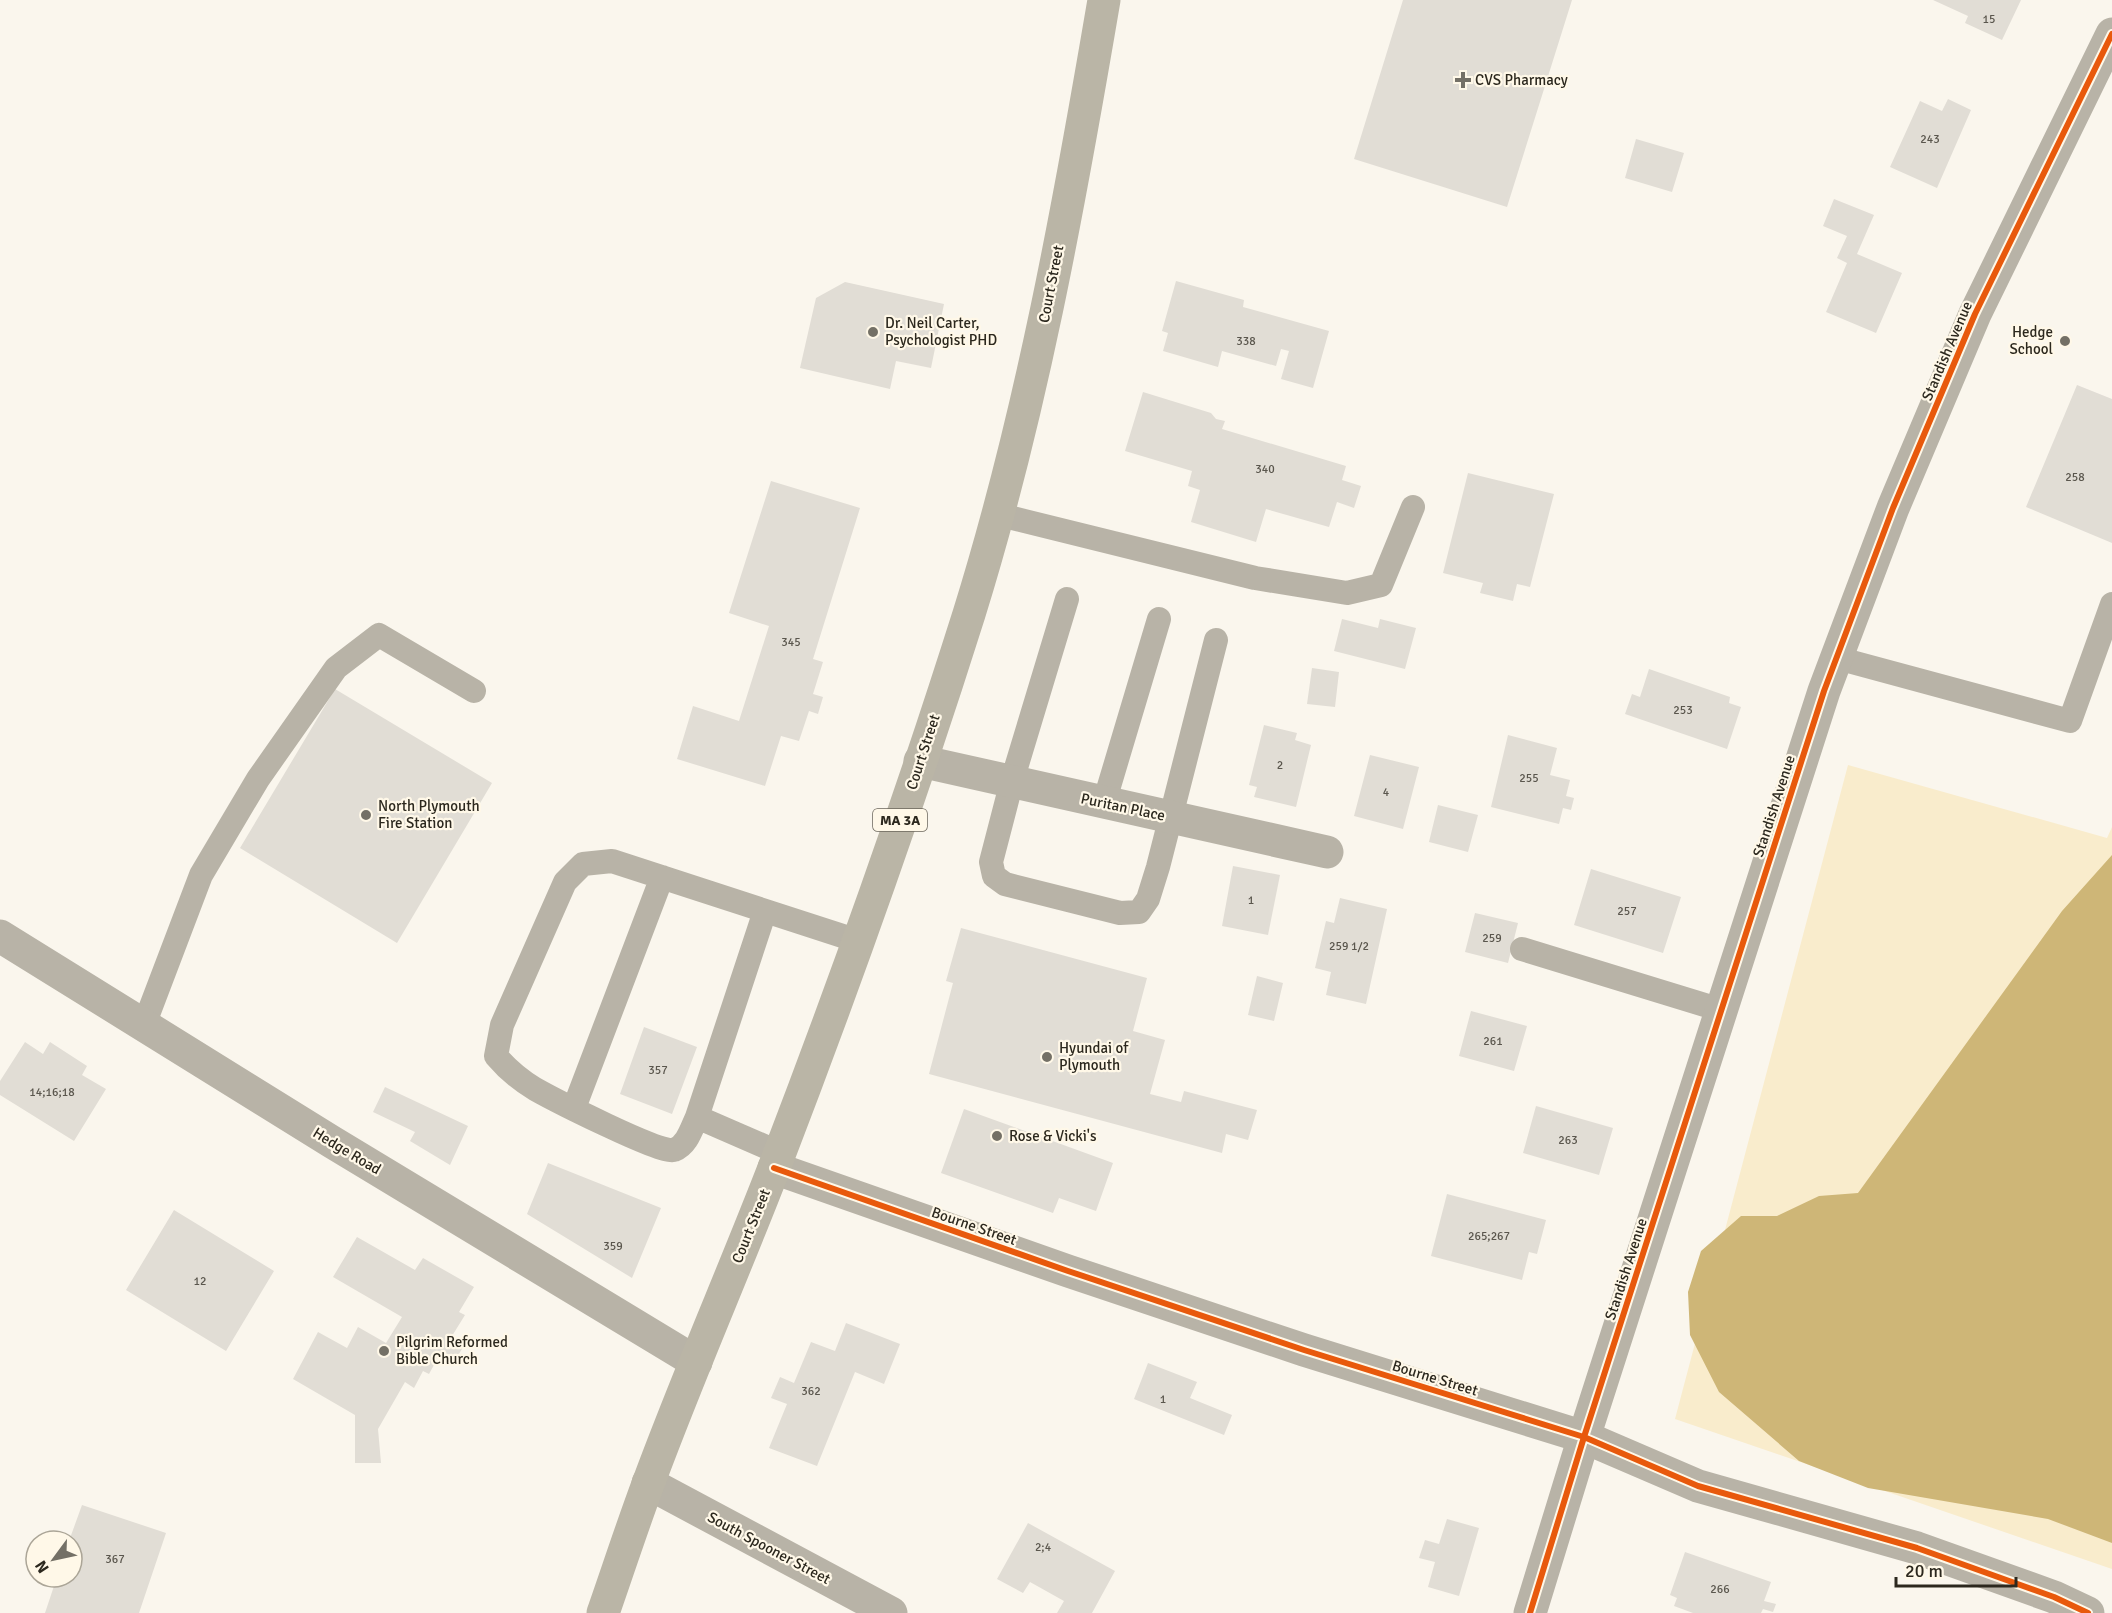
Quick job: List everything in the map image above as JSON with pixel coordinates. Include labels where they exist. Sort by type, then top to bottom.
[{"type":"main road","name":"Court Street","points":[[603,1613],[648,1483],[777,1161],[858,941],[969,612],[1036,360],[1083,122],[1104,0]]},
{"type":"street","name":"Standish Avenue","points":[[1530,1613],[1584,1437],[1836,658],[1893,508],[1975,314],[2112,34]]},
{"type":"street","name":"Puritan Place","points":[[920,761],[1327,852]]},
{"type":"street","name":"Hedge Road","points":[[0,936],[332,1142],[696,1362]]},
{"type":"street","name":"Bourne Street","points":[[777,1161],[1068,1271],[1304,1350],[1584,1437],[1698,1486],[1917,1548],[2055,1597],[2088,1613]]},
{"type":"street","name":"South Spooner Street","points":[[648,1483],[891,1613]]},
{"type":"lane","points":[[996,514],[1255,578],[1347,593],[1381,585],[1413,507]]},
{"type":"lane","points":[[1067,599],[1012,781],[991,862],[994,876],[1005,884],[1120,913],[1139,912],[1148,899],[1216,640]]},
{"type":"lane","points":[[1836,658],[2070,721],[2112,604]]},
{"type":"lane","points":[[1104,802],[1159,619]]},
{"type":"lane","points":[[144,1025],[201,875],[258,779],[336,668],[379,635],[474,691]]},
{"type":"lane","points":[[765,911],[697,1118],[687,1140],[674,1150],[668,1151],[648,1144],[534,1088],[508,1069],[496,1056],[502,1025],[565,882],[583,864],[612,861],[858,941]]},
{"type":"lane","points":[[573,1108],[662,877]]},
{"type":"lane","points":[[1522,949],[1721,1010]]},
{"type":"lane","points":[[697,1118],[777,1161]]},
{"type":"shaded area","points":[[1848,765],[2107,838],[2112,827],[2112,1569],[1675,1419]]},
{"type":"shaded area","points":[[2112,855],[2112,1543],[2048,1519],[1868,1488],[1799,1461],[1719,1392],[1690,1335],[1688,1292],[1701,1251],[1741,1216],[1777,1216],[1819,1196],[1858,1193],[2062,911]]},
{"type":"building","name":"CVS Pharmacy","points":[[1403,0],[1572,0],[1507,207],[1354,159]]},
{"type":"building","points":[[1933,0],[2021,0],[2002,40],[1965,23],[1968,16]]},
{"type":"building","points":[[1948,99],[1971,110],[1937,188],[1890,167],[1920,101],[1942,111]]},
{"type":"building","points":[[1636,139],[1684,153],[1672,192],[1625,178]]},
{"type":"building","points":[[1834,199],[1874,215],[1857,254],[1902,273],[1876,333],[1826,312],[1847,263],[1837,258],[1847,236],[1823,226]]},
{"type":"building","points":[[1176,281],[1244,300],[1243,307],[1329,331],[1313,388],[1281,379],[1289,351],[1281,349],[1276,366],[1222,351],[1218,367],[1163,351],[1168,333],[1162,331]]},
{"type":"building","name":"Dr. Neil Carter, Psychologist PHD","points":[[845,282],[944,304],[931,368],[896,361],[890,389],[800,368],[816,298]]},
{"type":"building","points":[[2077,385],[2112,399],[2112,543],[2026,507]]},
{"type":"building","points":[[1143,392],[1211,413],[1216,419],[1225,421],[1222,429],[1346,466],[1342,480],[1361,486],[1354,508],[1337,502],[1329,527],[1266,509],[1256,542],[1191,522],[1200,490],[1188,486],[1192,471],[1125,451]]},
{"type":"building","points":[[1468,473],[1554,494],[1530,587],[1517,584],[1513,601],[1480,593],[1483,583],[1443,573]]},
{"type":"building","points":[[771,481],[860,508],[813,659],[823,662],[813,694],[823,697],[818,714],[809,711],[799,741],[781,736],[765,786],[677,759],[693,706],[739,721],[769,626],[729,613]]},
{"type":"building","points":[[1342,619],[1378,628],[1380,619],[1416,628],[1405,669],[1334,651]]},
{"type":"building","points":[[1312,668],[1339,672],[1335,707],[1307,704]]},
{"type":"building","points":[[1649,669],[1730,697],[1729,703],[1741,707],[1727,749],[1625,714],[1632,694],[1640,697]]},
{"type":"building","name":"North Plymouth Fire Station","points":[[335,689],[492,783],[397,943],[240,848]]},
{"type":"building","points":[[1264,725],[1297,733],[1295,740],[1311,745],[1296,807],[1254,797],[1257,787],[1249,785]]},
{"type":"building","points":[[1508,735],[1557,748],[1550,775],[1570,780],[1566,796],[1574,798],[1571,810],[1563,808],[1559,824],[1491,807]]},
{"type":"building","points":[[1370,755],[1419,767],[1403,829],[1354,816]]},
{"type":"building","points":[[1438,805],[1478,815],[1468,852],[1429,842]]},
{"type":"building","points":[[1233,866],[1280,875],[1268,935],[1222,926]]},
{"type":"building","points":[[1591,869],[1681,897],[1663,953],[1574,925]]},
{"type":"building","points":[[1340,898],[1387,909],[1366,1004],[1326,995],[1331,972],[1315,968],[1326,921],[1334,923]]},
{"type":"building","points":[[1475,913],[1518,923],[1508,963],[1465,952]]},
{"type":"building","name":"Hyundai of Plymouth","points":[[961,928],[1147,978],[1133,1031],[1165,1040],[1150,1094],[1181,1102],[1184,1091],[1257,1110],[1248,1140],[1226,1134],[1222,1153],[929,1074],[953,983],[946,981]]},
{"type":"building","points":[[1257,976],[1283,983],[1274,1021],[1248,1015]]},
{"type":"building","points":[[1471,1011],[1527,1026],[1514,1071],[1459,1056]]},
{"type":"building","points":[[644,1027],[697,1047],[672,1114],[620,1094]]},
{"type":"building","points":[[25,1042],[43,1054],[50,1042],[87,1066],[82,1075],[106,1089],[74,1141],[0,1095],[0,1081]]},
{"type":"building","points":[[385,1087],[468,1126],[450,1165],[410,1141],[415,1132],[373,1112]]},
{"type":"building","points":[[1536,1106],[1613,1128],[1599,1175],[1523,1153]]},
{"type":"building","name":"Rose & Vicki's","points":[[964,1109],[1113,1163],[1096,1211],[1059,1198],[1053,1213],[941,1173]]},
{"type":"building","points":[[548,1163],[661,1208],[632,1278],[527,1214]]},
{"type":"building","points":[[1447,1194],[1546,1220],[1537,1254],[1529,1252],[1522,1280],[1431,1256]]},
{"type":"building","points":[[174,1210],[274,1271],[226,1351],[126,1290]]},
{"type":"building","name":"Pilgrim Reformed Bible Church","points":[[357,1237],[415,1270],[423,1258],[474,1287],[459,1312],[465,1315],[452,1336],[465,1344],[454,1362],[440,1354],[429,1374],[423,1371],[414,1388],[405,1382],[378,1429],[381,1463],[355,1463],[355,1415],[293,1379],[318,1332],[347,1348],[358,1327],[386,1343],[402,1317],[333,1277]]},
{"type":"building","points":[[846,1323],[900,1344],[884,1384],[855,1372],[817,1466],[769,1448],[787,1404],[771,1398],[780,1377],[794,1383],[811,1342],[835,1351]]},
{"type":"building","points":[[1148,1363],[1197,1382],[1190,1398],[1232,1415],[1224,1435],[1134,1399]]},
{"type":"building","points":[[82,1505],[166,1533],[139,1613],[45,1613],[53,1589],[84,1589],[84,1529],[73,1529]]},
{"type":"building","points":[[1447,1519],[1479,1528],[1459,1596],[1428,1587],[1435,1562],[1419,1558],[1425,1540],[1439,1544]]},
{"type":"building","points":[[1028,1523],[1115,1571],[1092,1613],[1057,1613],[1064,1601],[1030,1582],[1023,1593],[997,1579]]},
{"type":"building","points":[[1685,1552],[1771,1582],[1764,1601],[1776,1604],[1773,1612],[1763,1609],[1761,1613],[1693,1613],[1674,1606],[1677,1598],[1670,1595]]},
{"type":"cycle path","points":[[1530,1613],[1584,1437],[1824,691],[1893,508],[1975,314],[2112,34]]},
{"type":"cycle path","points":[[774,1168],[1068,1271],[1304,1350],[1584,1437],[1698,1486],[1917,1548],[2054,1597],[2088,1613]]},
{"type":"place","name":"CVS Pharmacy","points":[[1463,80]]},
{"type":"place","name":"Dr. Neil Carter, Psychologist PHD","points":[[873,332]]},
{"type":"place","name":"Hedge School","points":[[2065,341]]},
{"type":"place","name":"North Plymouth Fire Station","points":[[366,815]]},
{"type":"place","name":"Hyundai of Plymouth","points":[[1047,1057]]},
{"type":"place","name":"Rose & Vicki's","points":[[997,1136]]},
{"type":"place","name":"Pilgrim Reformed Bible Church","points":[[384,1351]]}]
